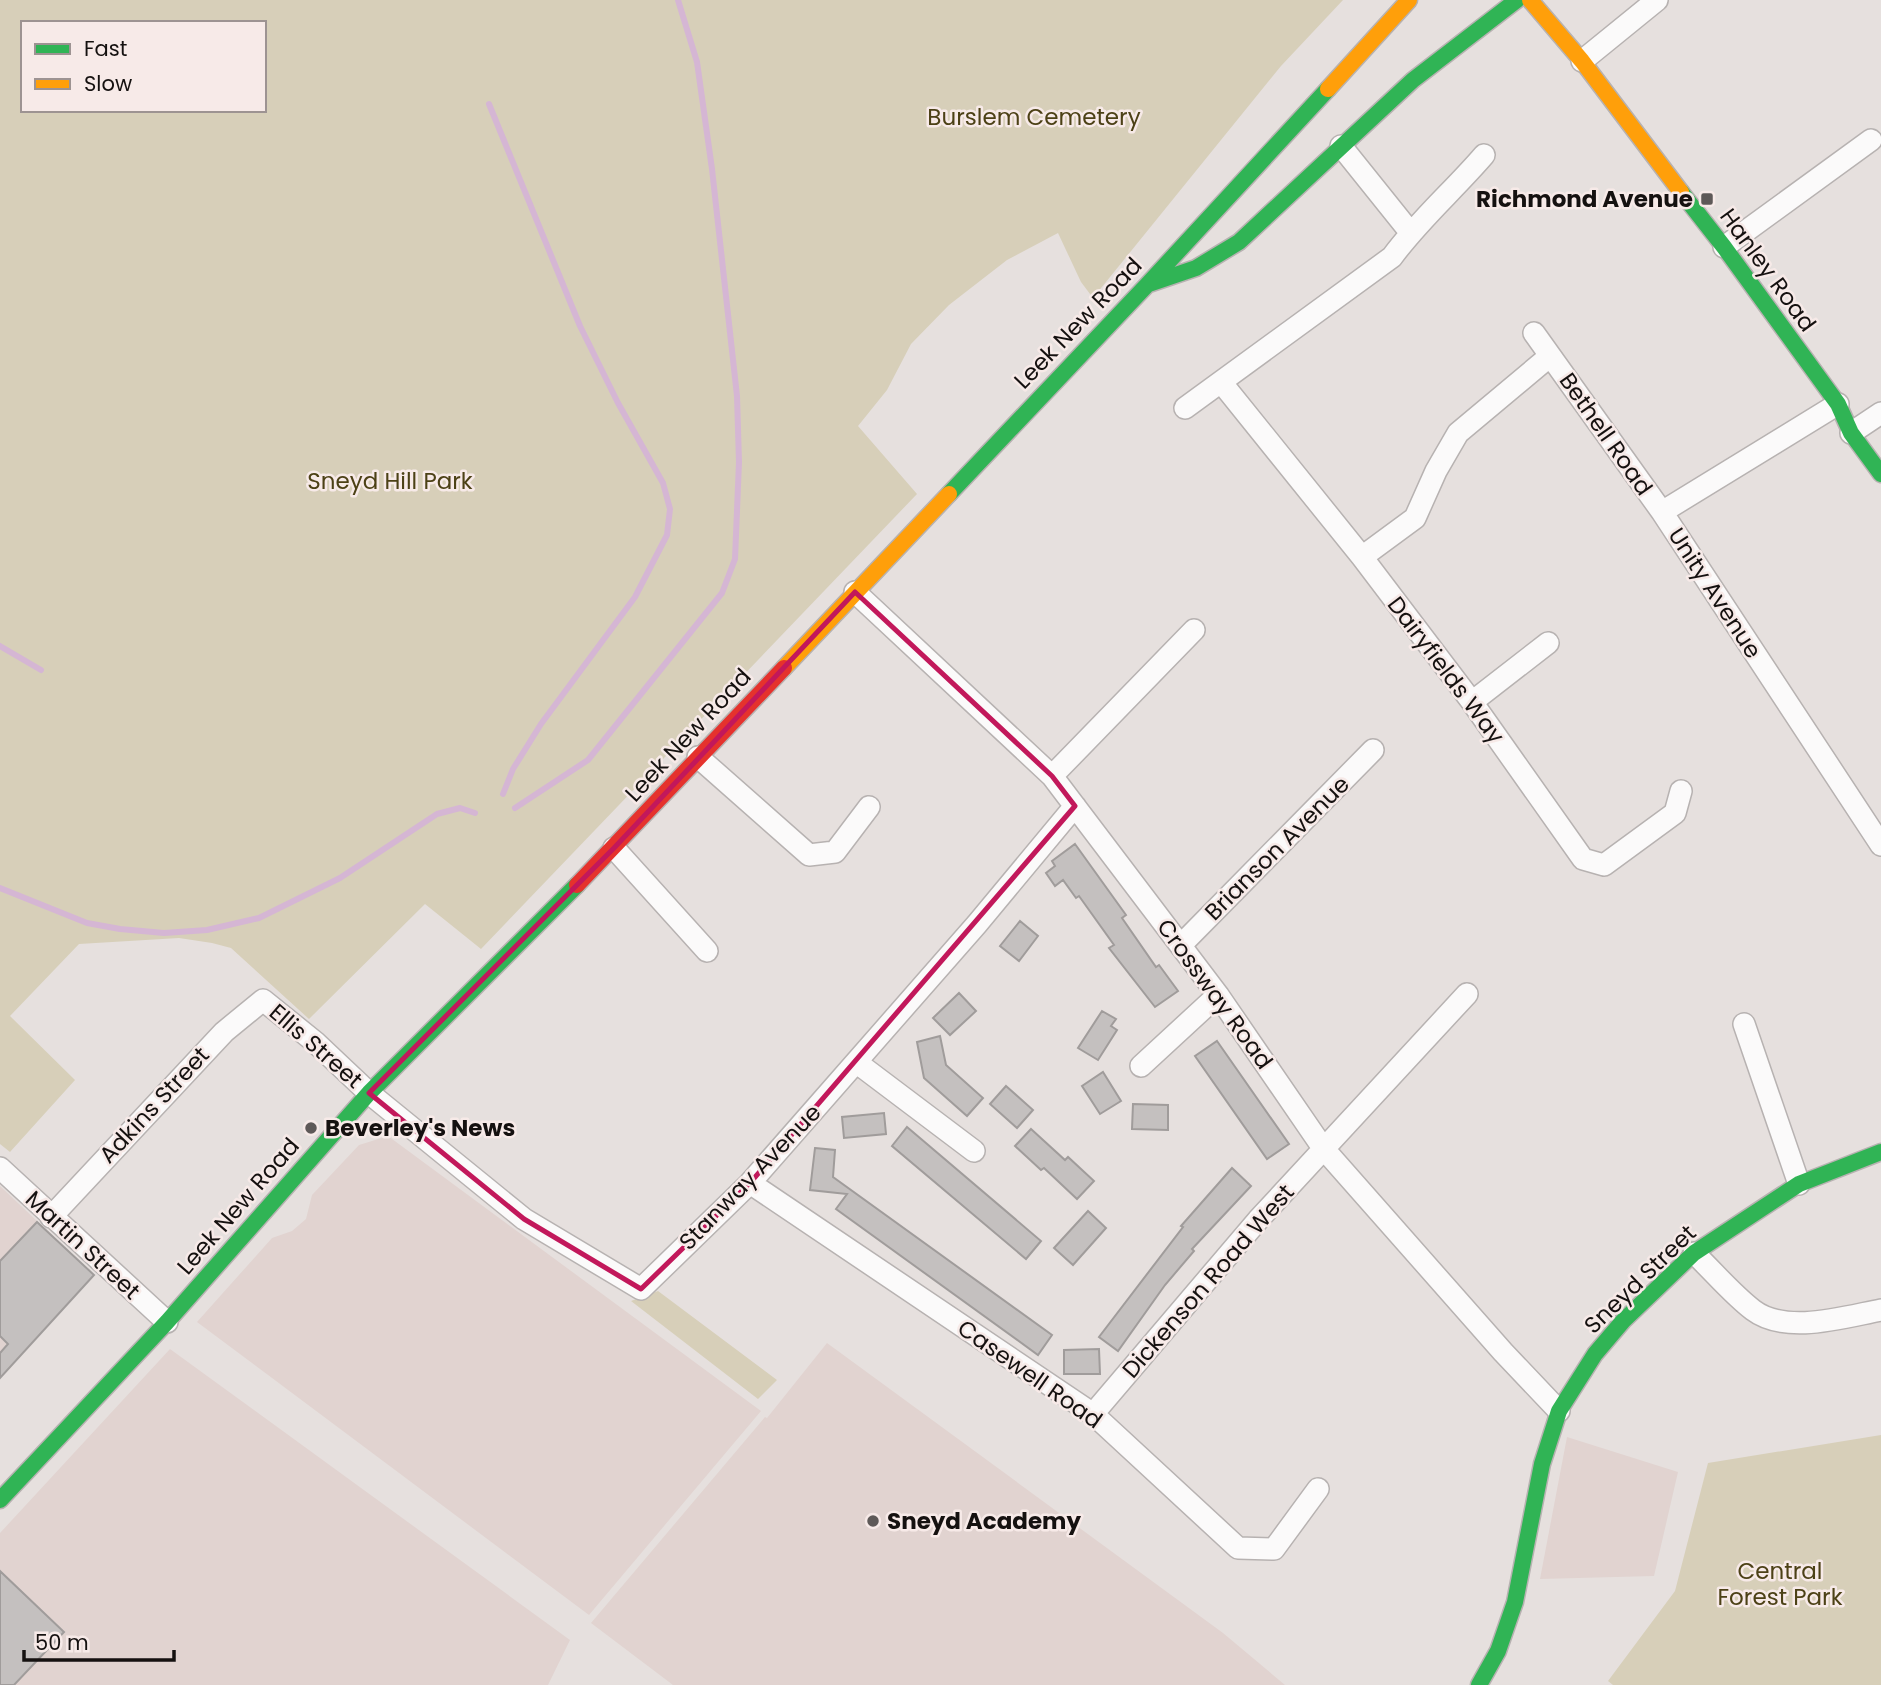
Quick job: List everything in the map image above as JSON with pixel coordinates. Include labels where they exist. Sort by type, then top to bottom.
[{"type":"main road","name":"Leek New Road","points":[[4,1494],[26,1475],[167,1322],[369,1093],[614,848],[1147,285],[1409,0]]},
{"type":"main road","points":[[1147,285],[1176,277],[1215,261],[1239,242],[1413,80],[1517,0]]},
{"type":"main road","name":"Hanley Road","points":[[1530,0],[1582,61],[1724,247],[1838,404],[1851,433],[1881,474]]},
{"type":"main road","name":"Sneyd Street","points":[[1479,1685],[1498,1651],[1514,1602],[1542,1464],[1559,1411],[1602,1345],[1694,1252],[1799,1184],[1881,1152]]},
{"type":"street","points":[[1582,61],[1657,0]]},
{"type":"street","points":[[1724,247],[1871,140]]},
{"type":"street","points":[[1341,146],[1410,232]]},
{"type":"street","points":[[1185,408],[1392,257],[1410,232],[1463,180],[1484,155]]},
{"type":"street","name":"Bethell Road","points":[[1534,333],[1662,513]]},
{"type":"street","name":"Bethell Road","points":[[1362,558],[1415,518],[1436,471],[1458,433],[1549,356]]},
{"type":"street","name":"Dairyfields Way","points":[[1221,382],[1362,558],[1472,702],[1583,859],[1604,865],[1675,813],[1681,791]]},
{"type":"street","name":"Unity Avenue","points":[[1838,404],[1662,513],[1881,845]]},
{"type":"street","points":[[1851,433],[1881,413]]},
{"type":"street","name":"Crossway Road","points":[[855,592],[1052,776],[1218,995],[1323,1148],[1503,1352],[1559,1411]]},
{"type":"street","points":[[1052,776],[1194,630]]},
{"type":"street","points":[[1472,702],[1548,643]]},
{"type":"street","name":"Brianson Avenue","points":[[1181,945],[1373,750]]},
{"type":"street","points":[[698,757],[809,855],[835,852],[869,807]]},
{"type":"street","name":"Stanway Avenue","points":[[369,1093],[524,1219],[641,1289],[750,1183],[977,924],[1075,806]]},
{"type":"street","points":[[614,848],[707,951]]},
{"type":"street","name":"Dickenson Road West","points":[[1093,1414],[1258,1220],[1467,994]]},
{"type":"street","points":[[1140,1066],[1218,995]]},
{"type":"street","name":"Ellis Street","points":[[263,1000],[315,1042],[369,1093]]},
{"type":"street","name":"Adkins Street","points":[[51,1217],[224,1032],[263,1000]]},
{"type":"street","points":[[1744,1024],[1799,1184]]},
{"type":"street","points":[[856,1062],[974,1152]]},
{"type":"street","name":"Martin Street","points":[[0,1168],[167,1322]]},
{"type":"street","name":"Casewell Road","points":[[750,1183],[1093,1414],[1238,1548],[1274,1549],[1318,1489]]},
{"type":"street","points":[[1694,1252],[1755,1311],[1782,1322],[1821,1322],[1881,1310]]},
{"type":"highlighted area","points":[[855,592],[1052,776],[1075,806],[750,1183],[641,1289],[524,1219],[369,1093],[614,848]]},
{"type":"shaded area","points":[[388,1136],[761,1411],[589,1615],[197,1322],[272,1238],[292,1231],[306,1219],[312,1195],[359,1145]]},
{"type":"shaded area","points":[[0,1186],[94,1275],[0,1378]]},
{"type":"shaded area","name":"Sneyd Academy","points":[[827,1343],[1223,1633],[1285,1685],[673,1685],[591,1623],[765,1417],[767,1418]]},
{"type":"shaded area","points":[[170,1349],[570,1640],[548,1685],[0,1685],[0,1533]]},
{"type":"shaded area","points":[[1567,1437],[1678,1472],[1654,1576],[1540,1579]]},
{"type":"green space","name":"Sneyd Hill Park","points":[[0,0],[1343,0],[1281,66],[1093,298],[1081,282],[1058,233],[1007,260],[949,305],[911,344],[887,390],[858,426],[917,494],[481,949],[425,904],[309,1019],[231,948],[179,938],[79,944],[10,1016],[75,1080],[10,1152],[0,1144]]},
{"type":"green space","points":[[658,1291],[777,1380],[758,1399],[631,1301]]},
{"type":"green space","name":"Central Forest Park","points":[[1881,1435],[1881,1685],[1613,1685],[1608,1681],[1675,1591],[1708,1463]]},
{"type":"building","points":[[1075,844],[1126,915],[1122,918],[1156,967],[1159,965],[1178,991],[1155,1007],[1109,948],[1114,945],[1079,896],[1076,898],[1063,880],[1055,886],[1046,873],[1055,866],[1052,861]]},
{"type":"building","points":[[1020,921],[1038,936],[1019,961],[1000,946]]},
{"type":"building","points":[[959,993],[976,1011],[950,1035],[933,1018]]},
{"type":"building","points":[[1102,1011],[1116,1019],[1111,1026],[1117,1030],[1098,1060],[1078,1048]]},
{"type":"building","points":[[940,1036],[946,1065],[983,1098],[967,1116],[924,1078],[917,1042]]},
{"type":"building","points":[[1217,1041],[1289,1144],[1267,1159],[1195,1056]]},
{"type":"building","points":[[1103,1072],[1121,1101],[1100,1114],[1082,1086]]},
{"type":"building","points":[[1006,1086],[1033,1110],[1017,1128],[990,1104]]},
{"type":"building","points":[[1133,1104],[1168,1105],[1168,1130],[1132,1129]]},
{"type":"building","points":[[884,1113],[886,1134],[844,1138],[842,1117]]},
{"type":"building","points":[[907,1127],[1041,1241],[1026,1259],[892,1146]]},
{"type":"building","points":[[1031,1129],[1065,1160],[1068,1157],[1094,1181],[1077,1199],[1044,1168],[1041,1170],[1015,1146]]},
{"type":"building","points":[[815,1148],[835,1150],[833,1177],[1052,1335],[1038,1355],[836,1209],[847,1194],[810,1190]]},
{"type":"building","points":[[1232,1168],[1251,1186],[1192,1249],[1194,1251],[1165,1285],[1118,1351],[1099,1337],[1183,1227],[1181,1226]]},
{"type":"building","points":[[1088,1211],[1106,1228],[1073,1265],[1054,1248]]},
{"type":"building","points":[[37,1222],[94,1275],[0,1378],[0,1353],[8,1344],[0,1336],[0,1261]]},
{"type":"building","points":[[1099,1349],[1100,1374],[1064,1374],[1064,1350]]},
{"type":"building","points":[[0,1571],[64,1632],[14,1685],[0,1685]]},
{"type":"waterway","points":[[515,808],[588,760],[722,593],[735,559],[739,462],[737,396],[712,169],[697,62],[678,0]]},
{"type":"waterway","points":[[489,104],[580,326],[618,403],[663,483],[670,509],[667,535],[635,597],[541,724],[513,769],[503,794]]},
{"type":"waterway","points":[[0,646],[41,670]]},
{"type":"waterway","points":[[0,888],[87,923],[164,933],[207,930],[259,918],[340,878],[437,814],[460,808],[475,813]]},
{"type":"traffic: fast","points":[[1149,284],[1196,268],[1239,242],[1413,80],[1517,0]]},
{"type":"traffic: fast","points":[[949,494],[1328,89]]},
{"type":"traffic: fast","points":[[1681,192],[1838,404],[1851,433],[1881,474]]},
{"type":"traffic: fast","points":[[0,1500],[167,1322],[369,1093],[577,885]]},
{"type":"traffic: fast","points":[[1479,1685],[1498,1651],[1515,1602],[1542,1464],[1559,1411],[1595,1354],[1623,1321],[1694,1253],[1799,1184],[1881,1152]]},
{"type":"traffic: slow","points":[[1328,89],[1409,0]]},
{"type":"traffic: slow","points":[[1530,0],[1582,61],[1681,192]]},
{"type":"traffic: slow","points":[[784,668],[949,494]]},
{"type":"traffic: jam","points":[[577,885],[784,668]]},
{"type":"place","name":"Richmond Avenue","points":[[1707,199]]},
{"type":"place","name":"Beverley's News","points":[[311,1128]]},
{"type":"place","name":"Sneyd Academy","points":[[873,1521]]},
{"type":"park label","name":"Burslem Cemetery","points":[[1034,117]]}]
